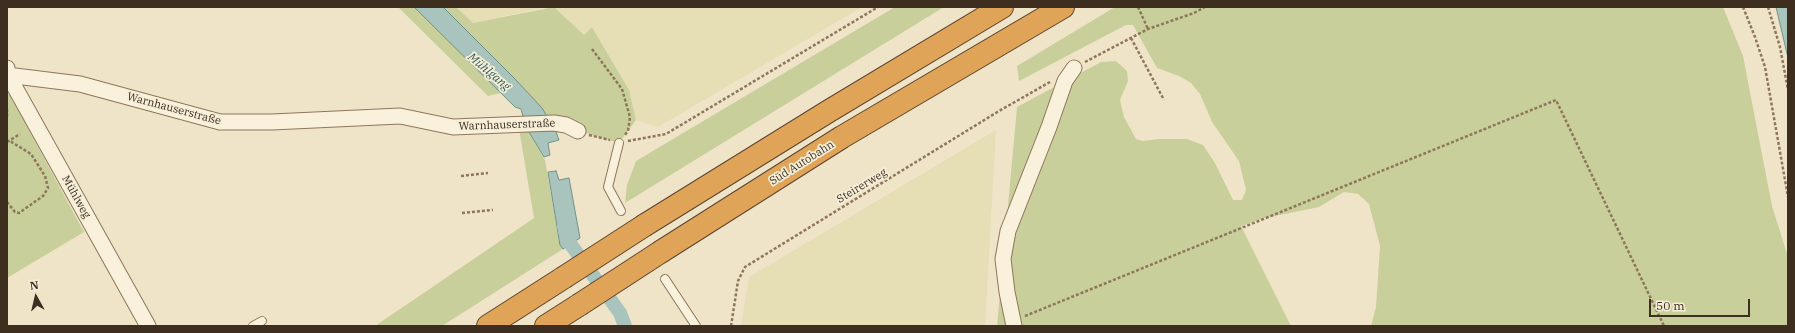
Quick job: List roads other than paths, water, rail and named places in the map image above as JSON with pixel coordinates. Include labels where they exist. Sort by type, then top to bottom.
[{"type":"highway","points":[[488,326],[645,225],[828,111],[1002,7]]},
{"type":"highway","name":"Süd Autobahn","points":[[546,326],[842,137],[1063,7]]},
{"type":"street","points":[[1013,323],[1003,259],[1008,231],[1050,127],[1065,81],[1074,68]]},
{"type":"street","name":"Warnhauserstraße","points":[[7,72],[80,84],[220,122],[264,122],[395,116],[453,127],[523,123],[554,123],[566,125],[578,132]]},
{"type":"street","name":"Mühlweg","points":[[7,72],[148,326]]},
{"type":"lane","points":[[619,143],[608,187],[621,211]]},
{"type":"lane","points":[[665,279],[696,326]]},
{"type":"lane","points":[[253,326],[262,321]]},
{"type":"water","name":"Mühlgang","points":[[414,7],[443,7],[542,108],[555,129],[559,140],[548,143],[550,155],[544,157],[526,127],[521,109],[515,107]]},
{"type":"water","points":[[1776,7],[1788,7],[1788,58]]},
{"type":"water","points":[[556,171],[559,180],[569,178],[580,238],[563,249],[560,245],[548,172]]},
{"type":"waterway","name":"Mühlgang","points":[[564,226],[567,239],[620,313],[625,326]]}]
